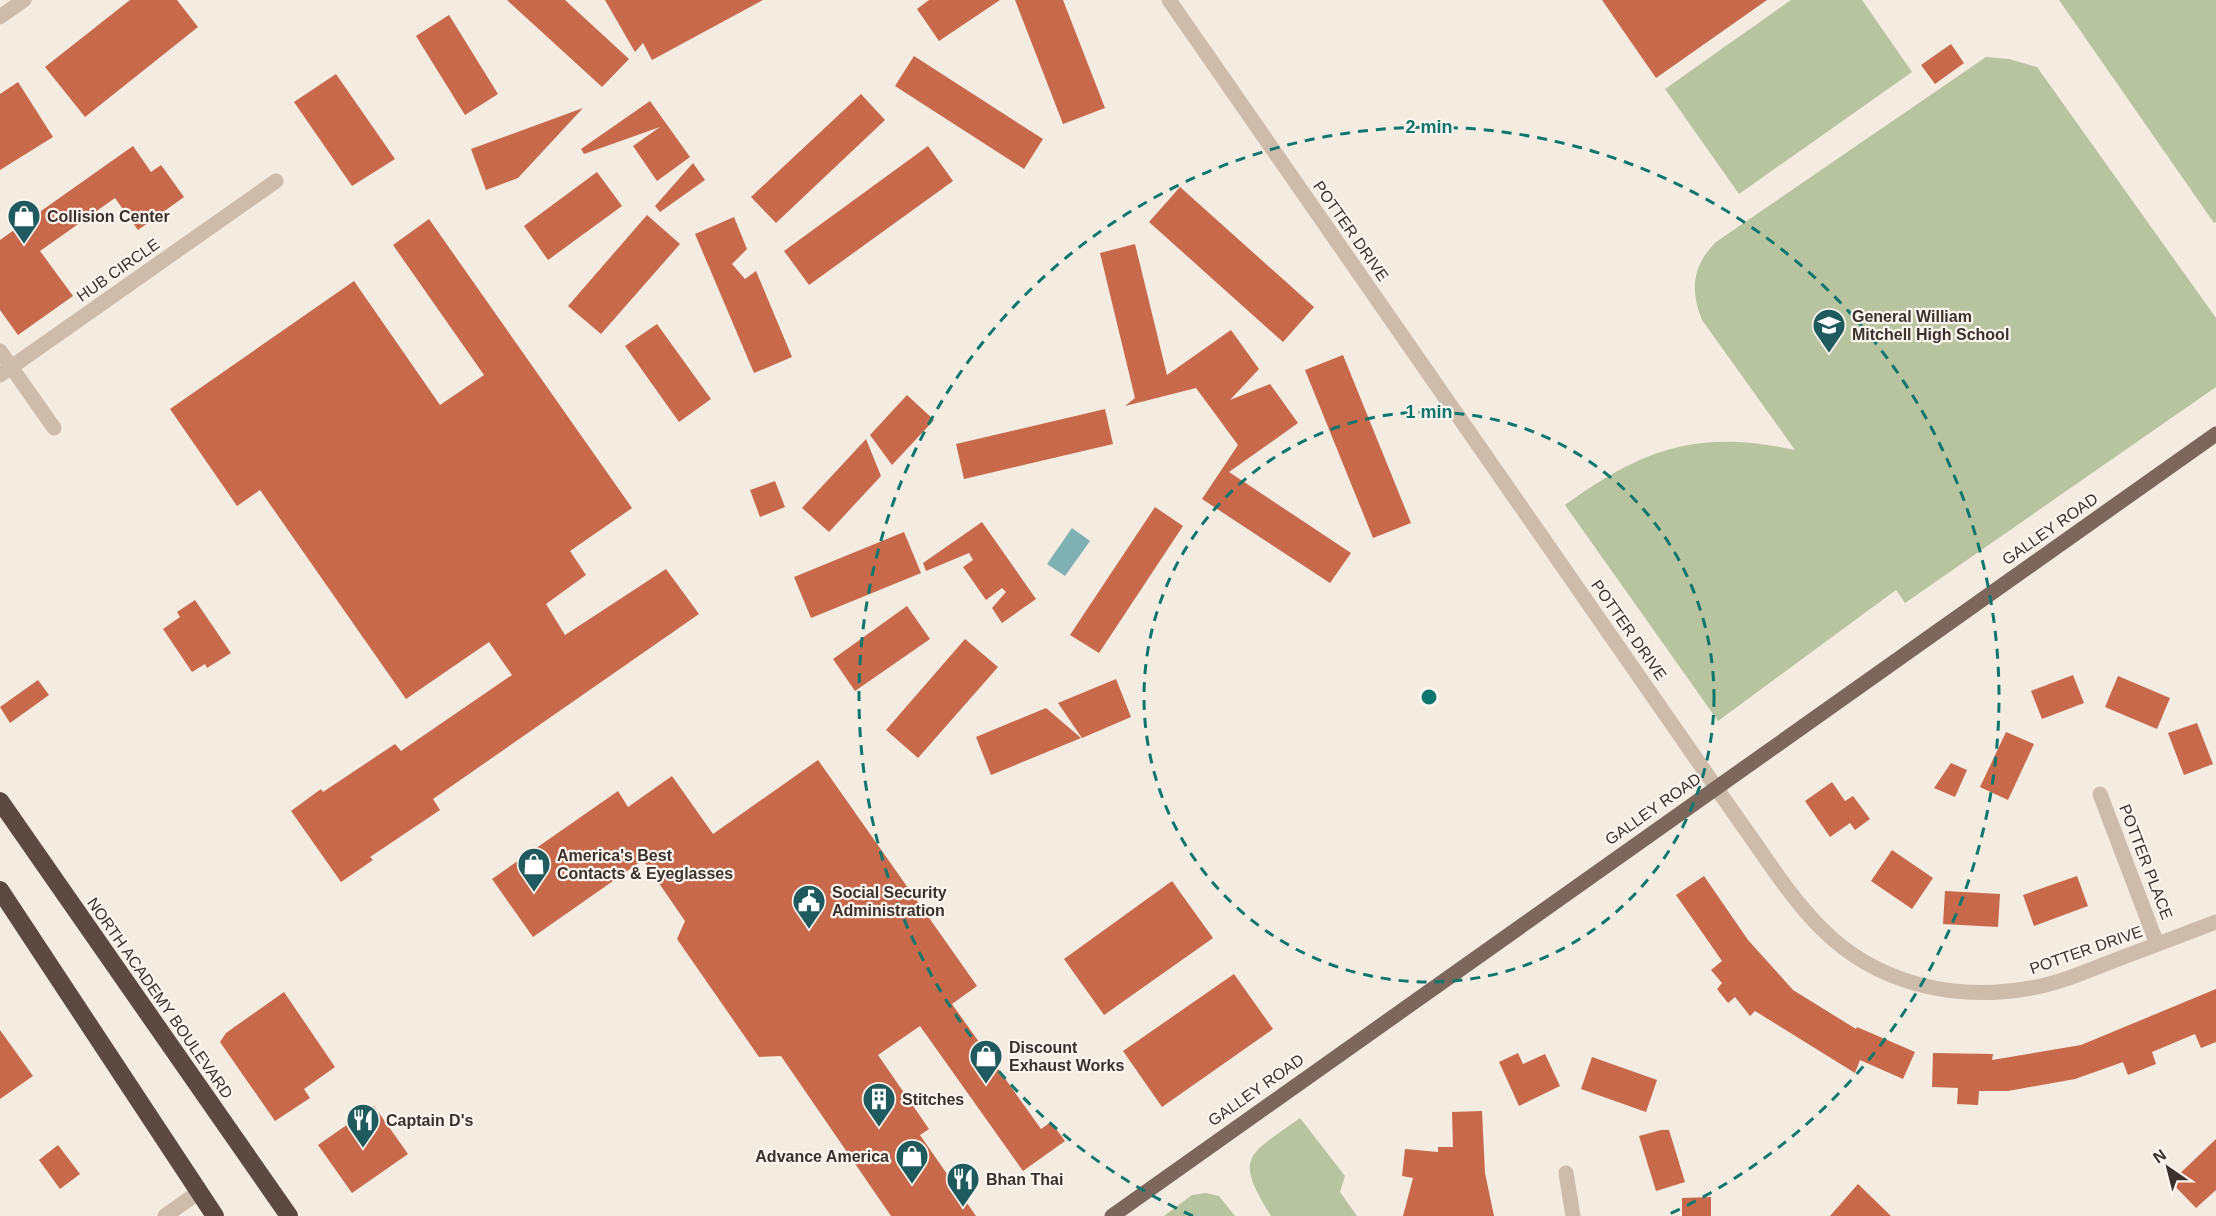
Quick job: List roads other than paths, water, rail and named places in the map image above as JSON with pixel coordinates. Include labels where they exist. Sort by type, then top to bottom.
[{"type":"highway","name":"NORTH ACADEMY BOULEVARD","points":[[0,801],[289,1216]]},
{"type":"highway","points":[[0,890],[215,1216]]},
{"type":"main road","name":"GALLEY ROAD","points":[[1112,1216],[2216,434]]},
{"type":"street","points":[[0,17],[24,0]]},
{"type":"street","name":"POTTER DRIVE","points":[[1169,0],[1716,787],[1806,912],[1845,949],[1865,964],[1888,975],[1954,992],[1989,994],[2032,988],[2068,979],[2216,922]]},
{"type":"street","name":"HUB CIRCLE","points":[[5,371],[276,181]]},
{"type":"street","points":[[0,351],[5,371],[54,428]]},
{"type":"street","name":"POTTER PLACE","points":[[2100,794],[2157,944]]},
{"type":"street","points":[[1566,1173],[1573,1216]]},
{"type":"street","points":[[165,1216],[199,1192]]},
{"type":"water","points":[[1072,528],[1090,541],[1065,576],[1047,564]]},
{"type":"place","name":"Collision Center","points":[[24,245]]},
{"type":"place","name":"General William Mitchell High School","points":[[1829,354]]},
{"type":"place","name":"America's Best Contacts & Eyeglasses","points":[[534,893]]},
{"type":"place","name":"Social Security Administration","points":[[809,930]]},
{"type":"place","name":"Discount Exhaust Works","points":[[986,1085]]},
{"type":"place","name":"Stitches","points":[[879,1128]]},
{"type":"place","name":"Captain D's","points":[[363,1149]]},
{"type":"place","name":"Advance America","points":[[912,1185]]},
{"type":"place","name":"Bhan Thai","points":[[963,1208]]}]
